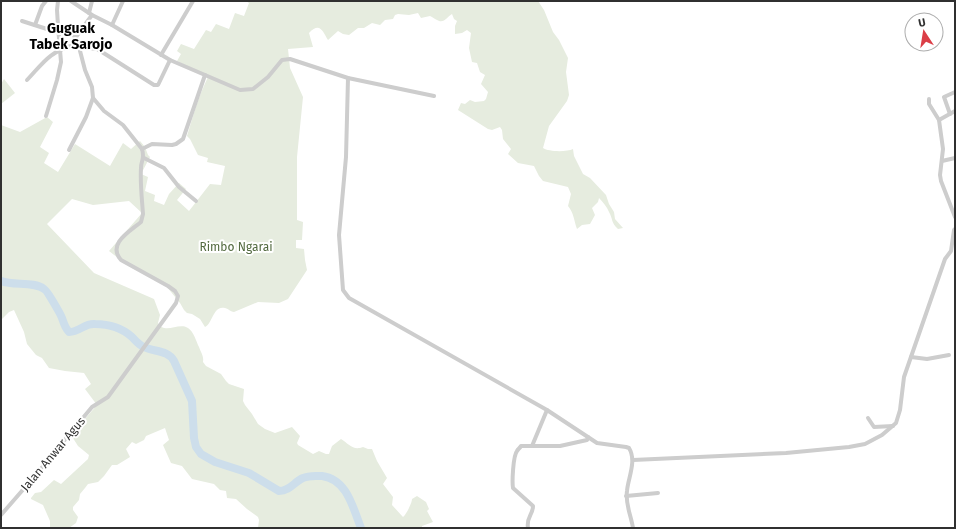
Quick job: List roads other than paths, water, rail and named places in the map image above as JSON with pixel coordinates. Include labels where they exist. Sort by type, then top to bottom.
[{"type":"street","points":[[35,25],[42,6],[46,1]]},
{"type":"street","points":[[46,116],[61,62],[57,10],[58,1]]},
{"type":"street","points":[[71,1],[90,14],[112,25],[170,60],[240,90],[253,89],[268,77],[282,60],[290,59],[348,78],[434,96]]},
{"type":"street","points":[[74,45],[76,37],[90,14],[92,1]]},
{"type":"street","points":[[112,25],[123,1]]},
{"type":"street","points":[[161,55],[193,1]]},
{"type":"street","points":[[22,20],[50,30],[68,32],[76,37]]},
{"type":"street","points":[[27,80],[51,55],[60,49],[74,45],[102,52],[154,85],[158,85],[170,60]]},
{"type":"street","points":[[69,150],[88,112],[93,98],[92,87],[85,70],[79,47]]},
{"type":"street","points":[[142,149],[152,144],[172,145],[183,139],[205,75]]},
{"type":"street","points":[[348,78],[346,157],[339,235],[343,290],[349,298],[547,410],[597,443],[629,448],[633,460],[626,496],[626,504],[633,528]]},
{"type":"street","points":[[950,114],[944,97],[955,92]]},
{"type":"street","points":[[93,98],[104,111],[123,125],[142,149],[144,158],[164,168],[179,187],[196,200]]},
{"type":"street","points":[[929,99],[929,104],[938,120],[943,149],[940,175],[941,181],[955,218]]},
{"type":"street","points":[[938,120],[955,111]]},
{"type":"street","name":"Jalan Anwar Agus","points":[[1,515],[92,407],[108,397],[176,302],[178,296],[175,291],[121,260],[117,255],[116,248],[118,242],[141,222],[143,214],[141,166],[144,158]]},
{"type":"street","points":[[942,161],[955,158]]},
{"type":"street","points":[[633,460],[786,453],[849,447],[865,444],[882,435],[896,423],[900,410],[904,377],[945,259],[952,251],[955,229]]},
{"type":"street","points":[[911,357],[927,359],[949,355]]},
{"type":"street","points":[[532,446],[547,410]]},
{"type":"street","points":[[868,418],[874,427],[893,426]]},
{"type":"street","points":[[528,528],[528,518],[533,509],[533,504],[513,488],[512,481],[516,451],[522,446],[560,446],[587,440],[588,437]]},
{"type":"street","points":[[626,496],[658,493]]},
{"type":"waterway","points":[[1,281],[35,285],[44,289],[54,303],[69,332],[76,331],[91,324],[110,326],[124,331],[142,346],[165,353],[171,357],[192,401],[194,438],[196,447],[201,454],[215,462],[249,473],[279,491],[286,490],[308,476],[322,476],[331,478],[343,488],[348,496],[361,528]]},
{"type":"district","name":"Guguak Tabek Sarojo","points":[[71,36]]},
{"type":"park label","name":"Rimbo Ngarai","points":[[236,247]]}]
